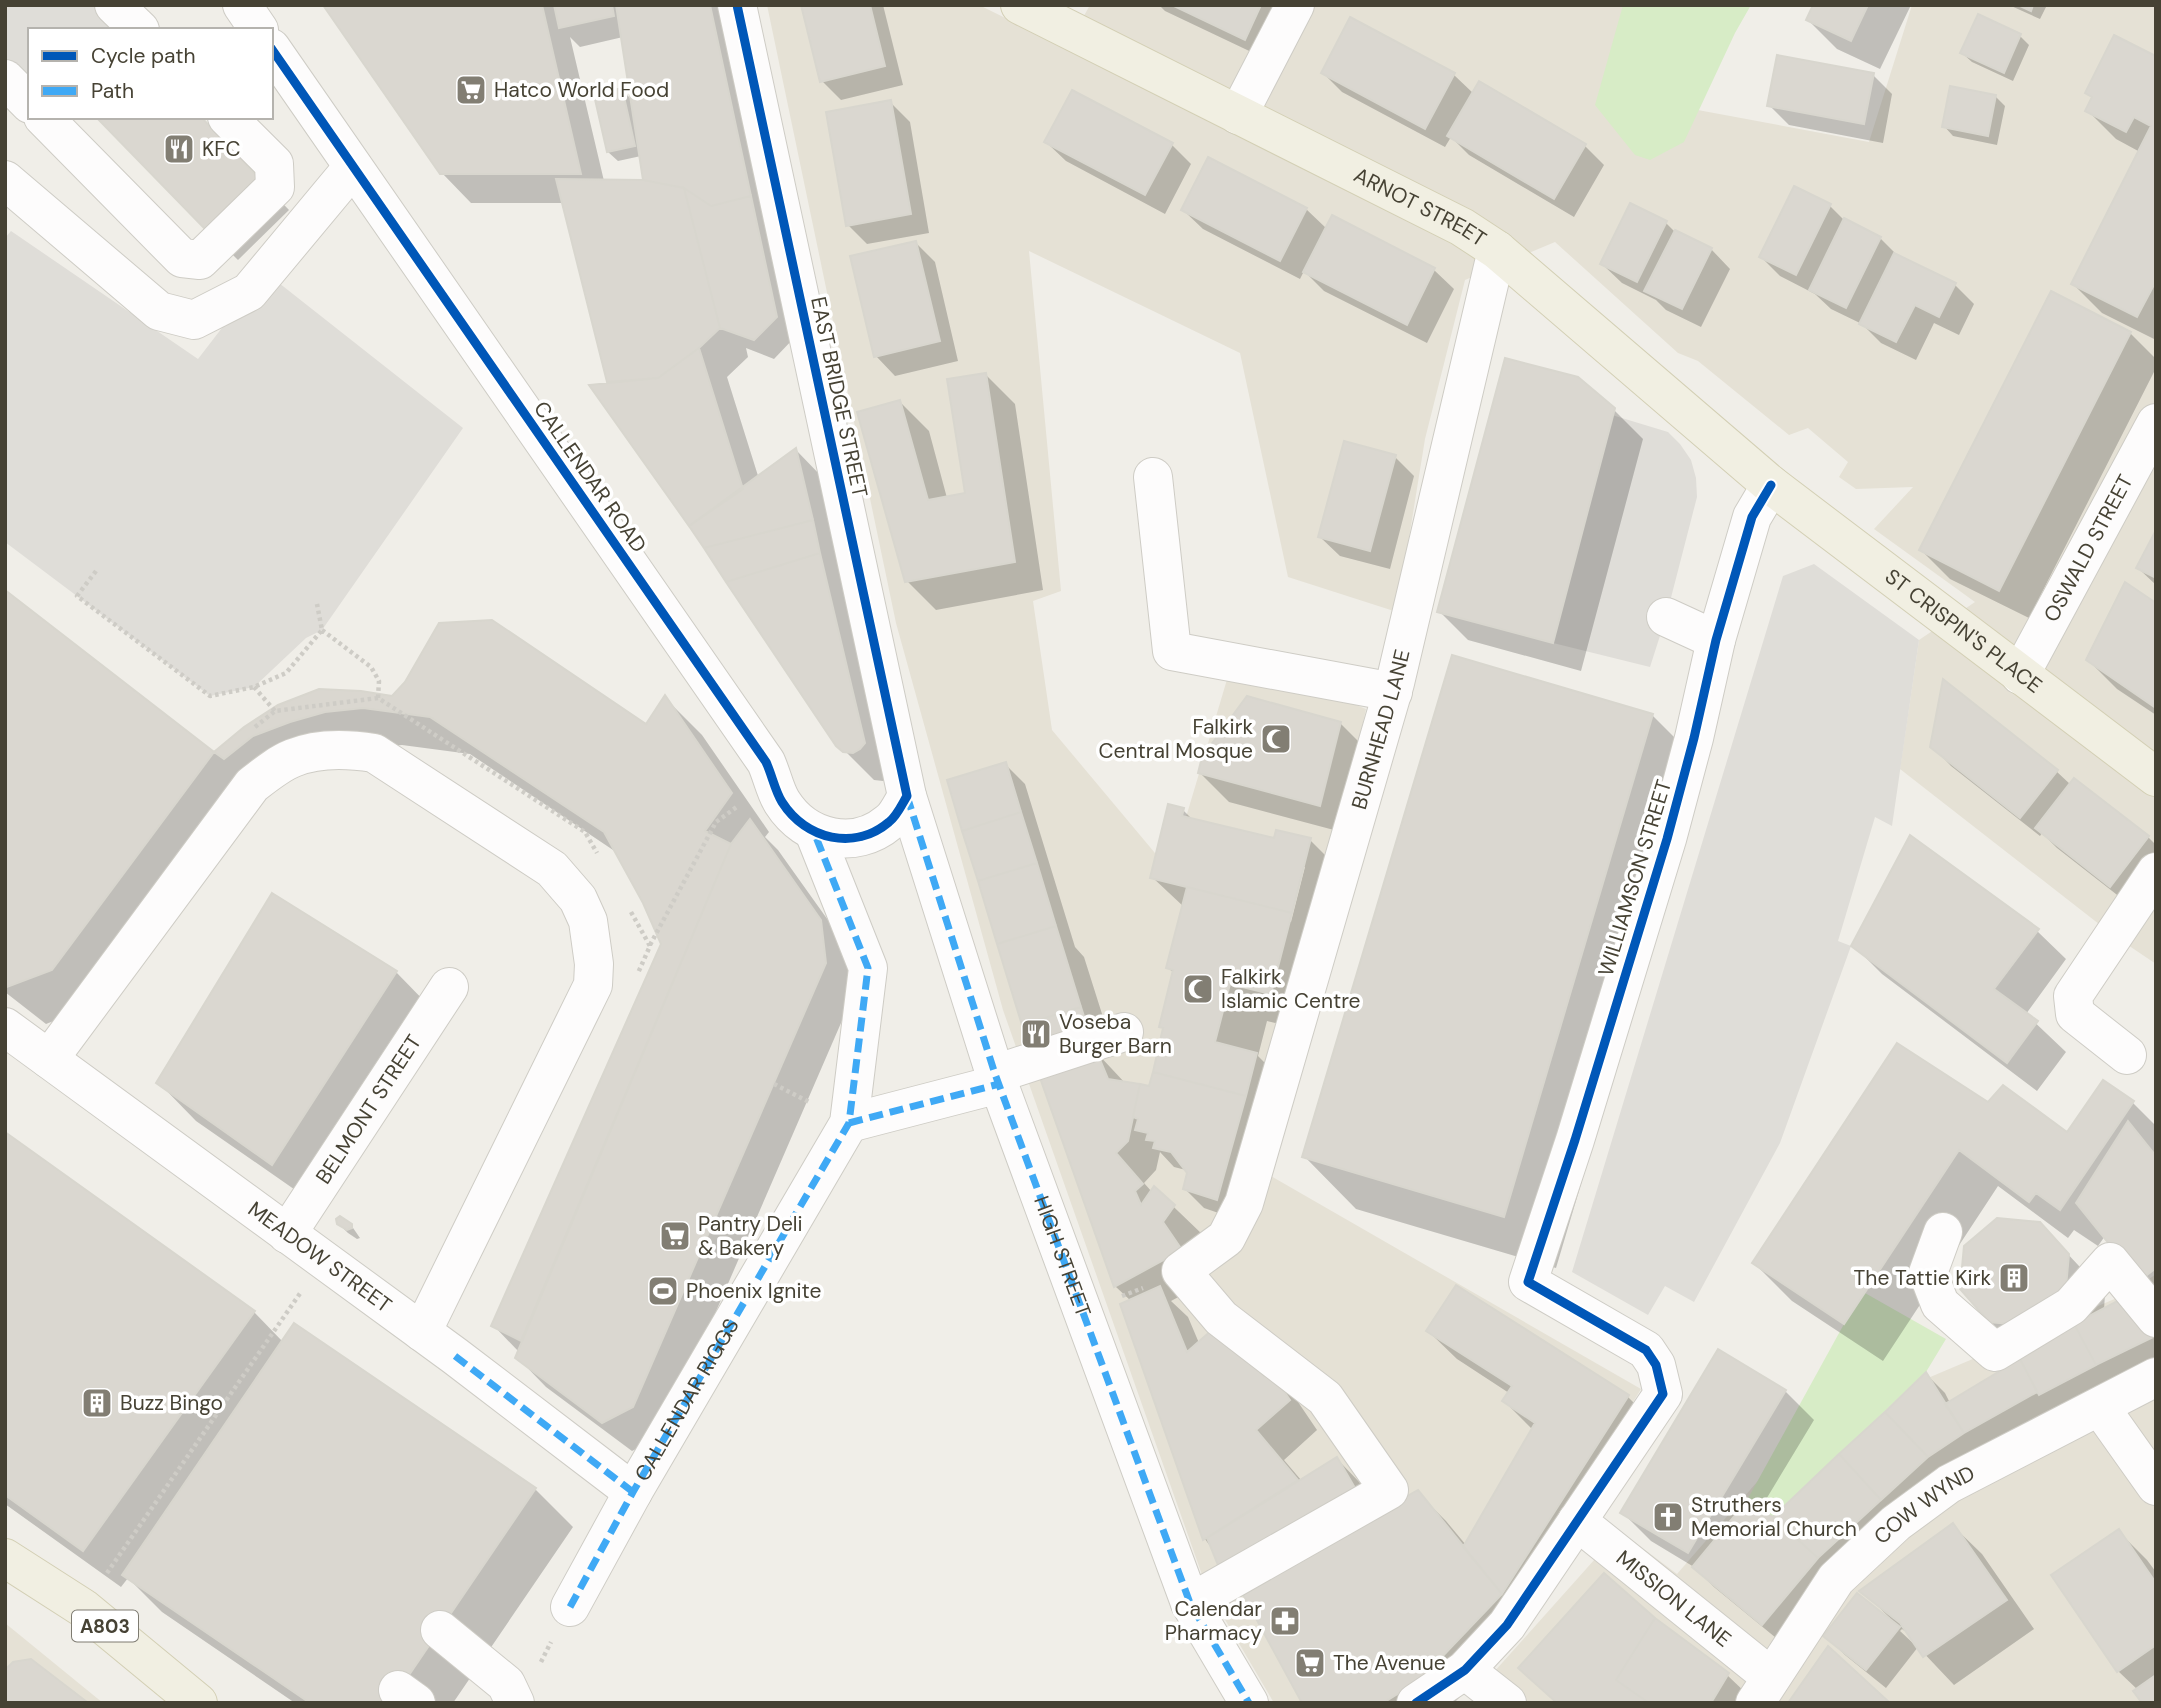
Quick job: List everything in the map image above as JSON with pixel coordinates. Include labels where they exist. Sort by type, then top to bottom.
[{"type":"main road","name":"ARNOT STREET","points":[[1020,5],[1462,226],[1497,250],[1771,485]]},
{"type":"main road","name":"ST CRISPIN'S PLACE","points":[[1771,485],[2156,777]]},
{"type":"main road","name":"A803","points":[[10,1570],[83,1608],[198,1703]]},
{"type":"street","points":[[114,5],[138,28]]},
{"type":"street","points":[[242,5],[258,28]]},
{"type":"street","name":"EAST BRIDGE STREET","points":[[737,5],[907,796]]},
{"type":"street","points":[[1238,115],[1295,5]]},
{"type":"street","name":"CALLENDAR ROAD","points":[[273,51],[758,751],[782,801],[804,825]]},
{"type":"street","points":[[5,79],[28,102]]},
{"type":"street","points":[[45,119],[182,258],[200,260],[275,187],[274,164],[229,119]]},
{"type":"street","points":[[5,180],[159,312],[194,320],[249,292],[353,167]]},
{"type":"street","name":"BURNHEAD LANE","points":[[1181,1271],[1226,1238],[1244,1203],[1393,692],[1497,250]]},
{"type":"street","name":"OSWALD STREET","points":[[2020,675],[2156,423]]},
{"type":"street","points":[[1153,477],[1172,651],[1393,692]]},
{"type":"street","name":"WILLIAMSON STREET","points":[[1577,1521],[1663,1394],[1656,1365],[1646,1350],[1528,1282],[1575,1140],[1667,839],[1716,640],[1752,516],[1771,485]]},
{"type":"street","points":[[1666,617],[1716,640]]},
{"type":"street","points":[[49,1059],[252,785],[272,769],[294,757],[354,750],[374,753],[552,869],[579,899],[588,921],[594,964],[593,985],[422,1332]]},
{"type":"street","points":[[804,825],[840,840],[866,836],[891,821],[907,796]]},
{"type":"street","name":"HIGH STREET","points":[[907,796],[997,1079],[1190,1603],[1249,1703]]},
{"type":"street","name":"CALLENDAR RIGGS","points":[[570,1607],[633,1492],[849,1124],[868,968],[804,825]]},
{"type":"street","points":[[2127,1055],[2075,1014],[2073,996],[2156,872]]},
{"type":"street","name":"BELMONT STREET","points":[[287,1234],[449,987]]},
{"type":"street","name":"MEADOW STREET","points":[[5,1027],[455,1356],[633,1492]]},
{"type":"street","points":[[849,1124],[997,1079],[1124,1032]]},
{"type":"street","points":[[1943,1232],[1928,1273],[1940,1304],[1996,1352],[2071,1306],[2110,1262],[2156,1318]]},
{"type":"street","points":[[1181,1271],[1221,1318],[1325,1398],[1389,1490],[1190,1603]]},
{"type":"street","name":"COW WYND","points":[[1763,1690],[1836,1579],[1896,1523],[1949,1484],[2156,1377]]},
{"type":"street","points":[[2100,1407],[2156,1486]]},
{"type":"street","points":[[1416,1703],[1465,1670],[1507,1625],[1577,1521]]},
{"type":"street","name":"MISSION LANE","points":[[1577,1521],[1763,1690]]},
{"type":"street","points":[[440,1630],[506,1684],[515,1703]]},
{"type":"street","points":[[1465,1670],[1507,1703]]},
{"type":"path","points":[[96,571],[77,596],[210,696],[254,687],[286,673],[322,630]]},
{"type":"path","points":[[317,604],[322,630],[371,667],[379,681],[378,698]]},
{"type":"path","points":[[254,687],[275,711]]},
{"type":"path","points":[[247,733],[275,711],[378,698],[585,832],[598,855]]},
{"type":"path","points":[[635,979],[716,822],[774,780]]},
{"type":"path","points":[[631,912],[650,946]]},
{"type":"path","points":[[83,1608],[323,1260]]},
{"type":"path","points":[[1082,1310],[1170,1278],[1181,1271]]},
{"type":"path","points":[[536,1670],[570,1607]]},
{"type":"shaded area","points":[[5,5],[129,5],[109,28],[28,28],[28,112],[5,95]]},
{"type":"shaded area","points":[[767,5],[979,5],[1066,48],[1090,5],[1624,5],[1687,108],[1869,142],[1912,5],[2156,5],[2156,964],[2113,935],[1900,769],[1919,640],[1975,602],[1874,529],[1913,487],[1856,489],[1839,477],[1848,462],[1808,428],[1789,435],[1698,361],[1678,353],[1555,242],[1465,280],[1425,439],[1397,612],[1288,577],[1240,353],[1029,251],[1061,591],[1033,601],[1052,730],[1170,871],[1234,656],[1366,709],[1264,1172],[1641,1389],[1503,1616],[1444,1671],[1394,1703],[1274,1703],[1207,1589],[1003,1010],[896,623]]},
{"type":"shaded area","points":[[11,231],[198,359],[265,272],[463,428],[322,630],[306,638],[254,687],[210,696],[5,542],[5,238]]},
{"type":"shaded area","points":[[1612,415],[1668,432],[1691,460],[1696,478],[1697,497],[1650,667],[1553,643]]},
{"type":"shaded area","points":[[1814,564],[1919,640],[1892,826],[1875,817],[1838,941],[1851,946],[1780,1143],[1694,1302],[1665,1286],[1648,1315],[1572,1272],[1783,576]]},
{"type":"shaded area","points":[[2156,1274],[2156,1703],[1754,1703],[1742,1693],[1736,1703],[1515,1703],[1485,1682],[1620,1531],[1677,1574],[1850,1375],[1902,1389],[2131,1292]]},
{"type":"shaded area","points":[[5,1623],[103,1703],[5,1703]]},
{"type":"green space","points":[[1623,5],[1751,5],[1684,142],[1650,160],[1635,155],[1595,105]]},
{"type":"green space","points":[[1865,1293],[1946,1339],[1926,1372],[1773,1517],[1746,1502],[1844,1324]]},
{"type":"building","name":"Hatco World Food","points":[[323,5],[542,5],[581,174],[440,174]]},
{"type":"building","points":[[554,5],[612,5],[614,16],[559,28]]},
{"type":"building","points":[[616,5],[710,5],[751,196],[711,206],[684,188],[643,180]]},
{"type":"building","points":[[801,5],[870,5],[885,66],[820,82]]},
{"type":"building","points":[[1172,5],[1261,5],[1245,40]]},
{"type":"building","points":[[1813,5],[1868,5],[1851,41],[1806,20]]},
{"type":"building","points":[[2018,5],[2033,5],[2031,11]]},
{"type":"building","points":[[1978,14],[2021,34],[2004,73],[1960,53]]},
{"type":"building","points":[[1350,17],[1455,73],[1425,129],[1321,73]]},
{"type":"building","points":[[2114,35],[2156,56],[2156,281],[2137,317],[2071,284],[2151,126],[2134,117],[2126,132],[2085,111],[2092,97],[2085,93]]},
{"type":"building","points":[[1777,55],[1874,73],[1864,124],[1767,106]]},
{"type":"building","points":[[1479,81],[1586,144],[1554,199],[1447,136]]},
{"type":"building","points":[[1950,86],[1996,95],[1988,136],[1942,127]]},
{"type":"building","points":[[622,88],[635,146],[607,152],[594,95]]},
{"type":"building","points":[[1072,90],[1173,143],[1145,195],[1044,142]]},
{"type":"building","points":[[891,100],[911,214],[846,226],[826,112]]},
{"type":"building","name":"KFC","points":[[98,119],[203,119],[261,180],[208,232]]},
{"type":"building","points":[[1208,157],[1307,208],[1280,261],[1181,210]]},
{"type":"building","points":[[556,179],[643,180],[684,188],[720,328],[699,348],[658,378],[607,382]]},
{"type":"building","points":[[1794,186],[1831,204],[1796,275],[1759,257]]},
{"type":"building","points":[[684,188],[711,206],[751,196],[777,317],[754,340],[720,328]]},
{"type":"building","points":[[1630,203],[1667,221],[1637,282],[1600,264]]},
{"type":"building","points":[[1332,215],[1435,268],[1407,325],[1303,272]]},
{"type":"building","points":[[1844,218],[1881,237],[1846,308],[1809,290]]},
{"type":"building","points":[[1675,230],[1712,248],[1682,309],[1644,291]]},
{"type":"building","points":[[916,241],[940,341],[874,357],[850,256]]},
{"type":"building","points":[[1894,253],[1956,283],[1939,317],[1915,305],[1896,342],[1859,324]]},
{"type":"building","points":[[2051,291],[2131,332],[1999,591],[1919,550]]},
{"type":"building","points":[[699,348],[743,489],[689,526],[589,385],[658,378]]},
{"type":"building","points":[[1505,358],[1578,377],[1615,408],[1553,643],[1437,612]]},
{"type":"building","points":[[986,373],[1015,562],[905,582],[857,412],[900,400],[928,500],[965,493],[947,379]]},
{"type":"building","points":[[1344,441],[1396,455],[1370,551],[1318,537]]},
{"type":"building","points":[[796,448],[813,520],[704,548],[689,526]]},
{"type":"building","points":[[813,520],[820,553],[726,582],[704,548]]},
{"type":"building","points":[[2156,530],[2156,578],[2136,568]]},
{"type":"building","points":[[820,553],[865,743],[853,753],[843,752],[836,746],[726,582]]},
{"type":"building","points":[[2125,582],[2156,603],[2156,708],[2086,660]]},
{"type":"building","points":[[5,590],[214,752],[52,970],[7,987],[5,986]]},
{"type":"building","points":[[492,620],[646,724],[665,695],[732,793],[705,831],[731,844],[521,1341],[491,1326],[661,944],[643,903],[604,832],[430,717],[363,708],[325,712],[253,736],[224,759],[214,752],[244,727],[278,705],[319,689],[392,696],[405,682],[439,623]]},
{"type":"building","points":[[1452,655],[1653,714],[1504,1217],[1302,1157]]},
{"type":"building","points":[[1943,679],[2058,770],[2020,818],[1930,747]]},
{"type":"building","name":"Falkirk Central Mosque","points":[[1247,696],[1341,722],[1320,806],[1198,773],[1202,757]]},
{"type":"building","points":[[1006,762],[1021,812],[962,831],[947,780]]},
{"type":"building","points":[[2074,778],[2149,836],[2110,887],[2035,828]]},
{"type":"building","points":[[1168,804],[1184,808],[1182,816],[1274,838],[1276,830],[1311,838],[1292,913],[1150,878]]},
{"type":"building","points":[[1021,812],[1037,863],[978,881],[962,831]]},
{"type":"building","points":[[750,819],[821,920],[826,963],[633,1407],[602,1423],[515,1358],[731,844]]},
{"type":"building","points":[[1910,835],[2039,929],[1994,989],[2038,1021],[2007,1063],[1851,946]]},
{"type":"building","points":[[1037,863],[1056,926],[997,944],[978,881]]},
{"type":"building","name":"Falkirk Islamic Centre","points":[[1187,887],[1292,913],[1271,994],[1230,984],[1215,1042],[1257,1053],[1246,1096],[1153,1072],[1163,1028],[1159,1027],[1173,970],[1166,968]]},
{"type":"building","points":[[272,893],[397,971],[272,1165],[156,1083]]},
{"type":"building","points":[[1056,926],[1081,1007],[1022,1025],[997,944]]},
{"type":"building","points":[[1081,1007],[1089,1032],[1030,1050],[1022,1025]]},
{"type":"building","points":[[1897,1043],[1988,1102],[2003,1085],[2067,1132],[2103,1080],[2134,1101],[2060,1210],[2036,1193],[2029,1202],[1959,1150],[1844,1324],[1752,1263]]},
{"type":"building","points":[[1096,1050],[1108,1079],[1140,1084],[1128,1141],[1116,1153],[1143,1184],[1135,1191],[1141,1205],[1154,1186],[1175,1205],[1163,1222],[1182,1250],[1114,1287],[1038,1072]]},
{"type":"building","points":[[1153,1072],[1246,1096],[1217,1200],[1183,1189],[1187,1173],[1171,1152],[1153,1148],[1155,1141],[1146,1140],[1148,1133],[1135,1130],[1138,1119],[1133,1117],[1140,1084],[1149,1086]]},
{"type":"building","points":[[2128,1121],[2156,1156],[2156,1268],[2139,1281],[2076,1203]]},
{"type":"building","name":"Buzz Bingo","points":[[5,1132],[255,1311],[83,1551],[5,1495]]},
{"type":"building","points":[[340,1216],[352,1224],[352,1228],[347,1230],[337,1224],[336,1219]]},
{"type":"building","name":"The Tattie Kirk","points":[[1997,1218],[2040,1222],[2069,1254],[2065,1298],[2031,1326],[1989,1322],[1960,1289],[1964,1246]]},
{"type":"building","points":[[1456,1285],[1629,1395],[1502,1594],[1463,1547],[1535,1423],[1502,1401],[1512,1386],[1426,1331]]},
{"type":"building","points":[[1160,1286],[1187,1352],[1214,1328],[1264,1376],[1270,1371],[1290,1400],[1256,1430],[1298,1480],[1203,1540],[1120,1304]]},
{"type":"building","points":[[2125,1297],[2153,1337],[2096,1365],[2074,1324]]},
{"type":"building","points":[[294,1323],[536,1488],[390,1703],[310,1703],[122,1575]]},
{"type":"building","points":[[2074,1324],[2096,1365],[2039,1395],[2020,1359]]},
{"type":"building","points":[[1718,1349],[1786,1390],[1688,1553],[1620,1513]]},
{"type":"building","points":[[2020,1359],[2037,1392],[1964,1433],[1945,1404]]},
{"type":"building","points":[[1926,1372],[1964,1433],[1928,1457],[1885,1412]]},
{"type":"building","points":[[1885,1412],[1928,1457],[1881,1500],[1839,1454]]},
{"type":"building","points":[[1839,1454],[1881,1500],[1818,1558],[1773,1517]]},
{"type":"building","points":[[1337,1457],[1358,1493],[1220,1570],[1207,1538]]},
{"type":"building","points":[[1418,1490],[1502,1594],[1420,1680],[1383,1703],[1302,1703],[1241,1591]]},
{"type":"building","points":[[1746,1502],[1773,1517],[1818,1558],[1762,1625],[1692,1567]]},
{"type":"building","points":[[1953,1523],[2007,1600],[1923,1657],[1900,1623],[1859,1591]]},
{"type":"building","points":[[2119,1529],[2156,1583],[2156,1645],[2117,1672],[2051,1575]]},
{"type":"building","points":[[1604,1573],[1655,1618],[1616,1680],[1649,1703],[1557,1703],[1518,1668]]},
{"type":"building","points":[[1857,1593],[1900,1627],[1866,1670],[1823,1636]]},
{"type":"building","points":[[1655,1618],[1729,1673],[1711,1703],[1649,1703],[1616,1680]]},
{"type":"building","points":[[1828,1646],[1890,1703],[1788,1703]]},
{"type":"building","points":[[31,1659],[87,1702],[5,1703],[5,1670],[13,1662]]},
{"type":"building","points":[[2156,1675],[2156,1703],[2142,1703],[2133,1691]]},
{"type":"marked path","points":[[907,796],[995,1074],[1190,1603],[1249,1703]]},
{"type":"marked path","points":[[570,1607],[633,1492],[849,1123],[868,968],[814,832]]},
{"type":"marked path","points":[[849,1123],[999,1084]]},
{"type":"marked path","points":[[455,1356],[633,1492]]},
{"type":"cycle path","points":[[273,51],[766,762],[782,802],[792,815],[817,833],[847,838],[876,831],[892,819],[907,796],[737,5]]},
{"type":"cycle path","points":[[1416,1703],[1465,1670],[1507,1625],[1663,1394],[1656,1365],[1646,1350],[1528,1282],[1575,1140],[1667,839],[1716,640],[1752,517],[1771,485]]},
{"type":"place","name":"Hatco World Food","points":[[471,90]]},
{"type":"place","name":"KFC","points":[[179,149]]},
{"type":"place","name":"Falkirk Central Mosque","points":[[1276,739]]},
{"type":"place","name":"Falkirk Islamic Centre","points":[[1198,989]]},
{"type":"place","name":"Voseba Burger Barn","points":[[1036,1034]]},
{"type":"place","name":"Pantry Deli & Bakery","points":[[675,1236]]},
{"type":"place","name":"The Tattie Kirk","points":[[2014,1278]]},
{"type":"place","name":"Phoenix Ignite","points":[[663,1291]]},
{"type":"place","name":"Buzz Bingo","points":[[97,1403]]},
{"type":"place","name":"Struthers Memorial Church","points":[[1668,1517]]},
{"type":"place","name":"Calendar Pharmacy","points":[[1285,1621]]},
{"type":"place","name":"The Avenue","points":[[1310,1663]]}]
